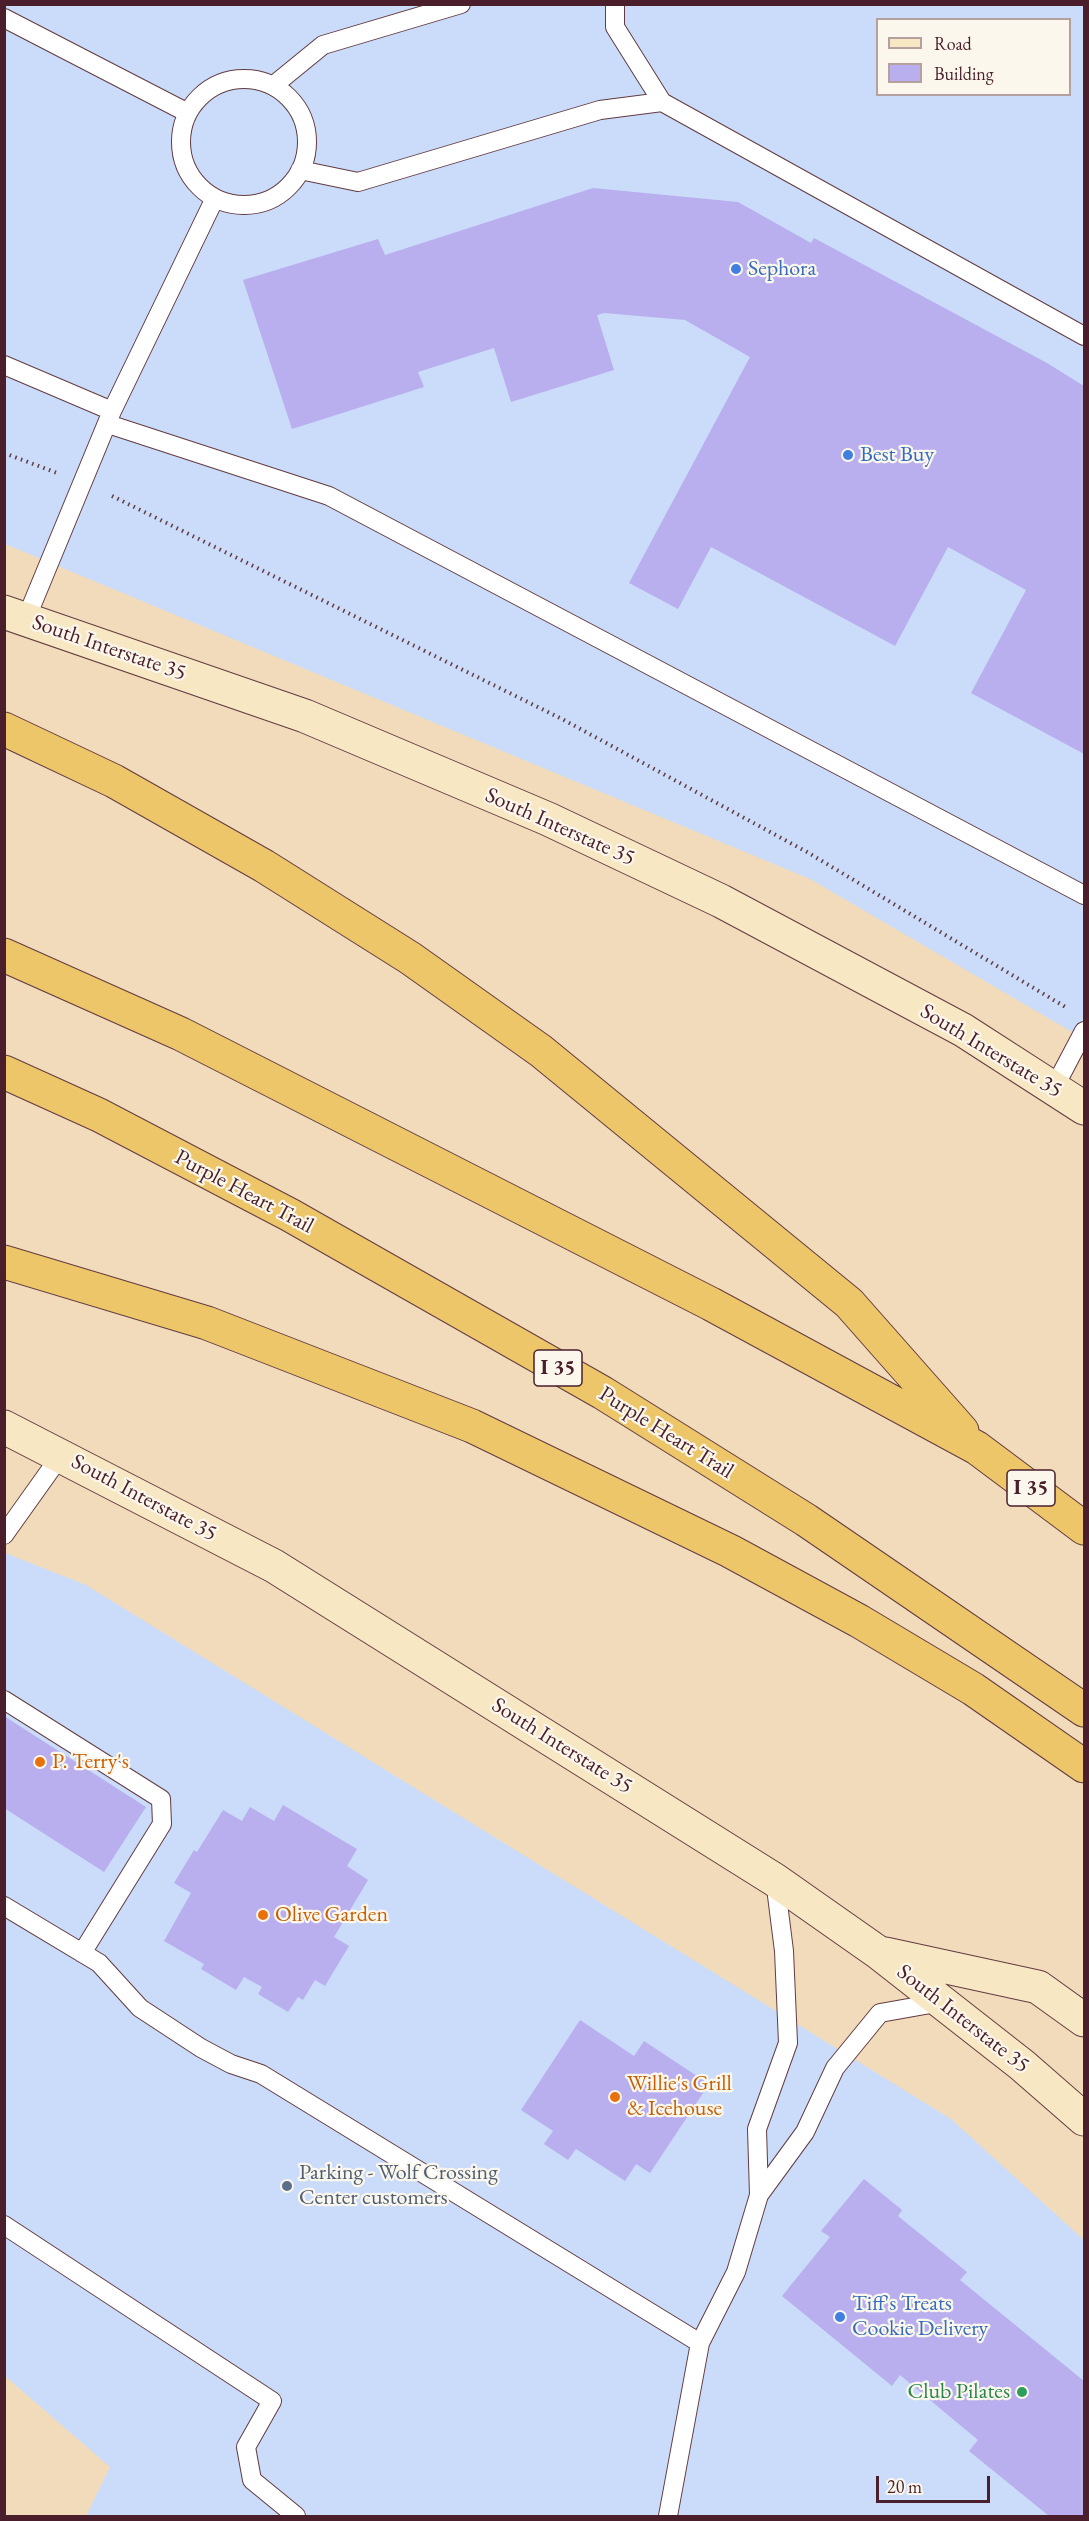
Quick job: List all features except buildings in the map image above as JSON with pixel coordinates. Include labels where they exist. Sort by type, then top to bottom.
[{"type":"highway","points":[[4,729],[114,781],[264,866],[410,958],[541,1051],[849,1303],[977,1448]]},
{"type":"highway","name":"I 35","points":[[4,955],[181,1034],[711,1304],[977,1448],[1084,1528]]},
{"type":"highway","name":"Purple Heart Trail","points":[[4,1071],[99,1115],[290,1215],[603,1393],[806,1520],[1084,1710]]},
{"type":"highway","points":[[4,1262],[207,1323],[472,1426],[730,1551],[859,1621],[973,1689],[1084,1766]]},
{"type":"main road","name":"South Interstate 35","points":[[15,615],[305,716],[548,819],[742,912],[963,1030],[1084,1108]]},
{"type":"main road","name":"South Interstate 35","points":[[4,1426],[274,1566],[775,1880],[879,1953],[1084,2119]]},
{"type":"main road","points":[[879,1953],[1038,1987],[1084,2020]]},
{"type":"lane","points":[[274,85],[323,45],[461,4]]},
{"type":"lane","points":[[615,4],[615,27],[662,102],[1084,336]]},
{"type":"lane","points":[[4,18],[188,113]]},
{"type":"lane","points":[[255,79],[274,85],[289,97],[301,113],[307,132],[306,152],[300,170],[289,186],[273,198],[254,204],[234,204],[216,198],[200,186],[188,170],[182,142],[188,113],[200,97],[216,85],[255,79]]},
{"type":"lane","points":[[300,170],[358,182],[600,110],[662,102]]},
{"type":"lane","points":[[15,615],[216,198]]},
{"type":"lane","points":[[4,365],[110,418],[329,496],[1084,895]]},
{"type":"lane","points":[[1054,1088],[1084,1031]]},
{"type":"lane","points":[[4,1536],[61,1455]]},
{"type":"lane","points":[[4,1700],[161,1799],[162,1824],[82,1953]]},
{"type":"lane","points":[[668,2517],[700,2343],[736,2272],[759,2195],[757,2129],[788,2043],[784,1951],[775,1880]]},
{"type":"lane","points":[[4,1906],[99,1963],[140,2008],[201,2048],[231,2064],[261,2074],[700,2343]]},
{"type":"lane","points":[[759,2195],[805,2132],[835,2068],[880,2013],[942,2002]]},
{"type":"lane","points":[[4,2225],[272,2401],[246,2447],[252,2480],[296,2517]]},
{"type":"path","points":[[4,453],[57,473]]},
{"type":"path","points":[[112,496],[562,719],[807,852],[1067,1008]]},
{"type":"shaded area","points":[[4,5],[1084,5],[1084,1039],[810,879],[5,544]]},
{"type":"shaded area","points":[[5,1553],[86,1585],[951,2119],[1084,2240],[1084,2516],[86,2516],[110,2467],[5,2376]]},
{"type":"place","name":"Sephora","points":[[736,269]]},
{"type":"place","name":"Best Buy","points":[[848,455]]},
{"type":"place","name":"P. Terry's","points":[[40,1762]]},
{"type":"place","name":"Olive Garden","points":[[263,1915]]},
{"type":"place","name":"Willie's Grill & Icehouse","points":[[615,2097]]},
{"type":"place","name":"Parking - Wolf Crossing Center customers","points":[[287,2186]]},
{"type":"place","name":"Tiff's Treats Cookie Delivery","points":[[840,2317]]},
{"type":"place","name":"Club Pilates","points":[[1022,2392]]}]
